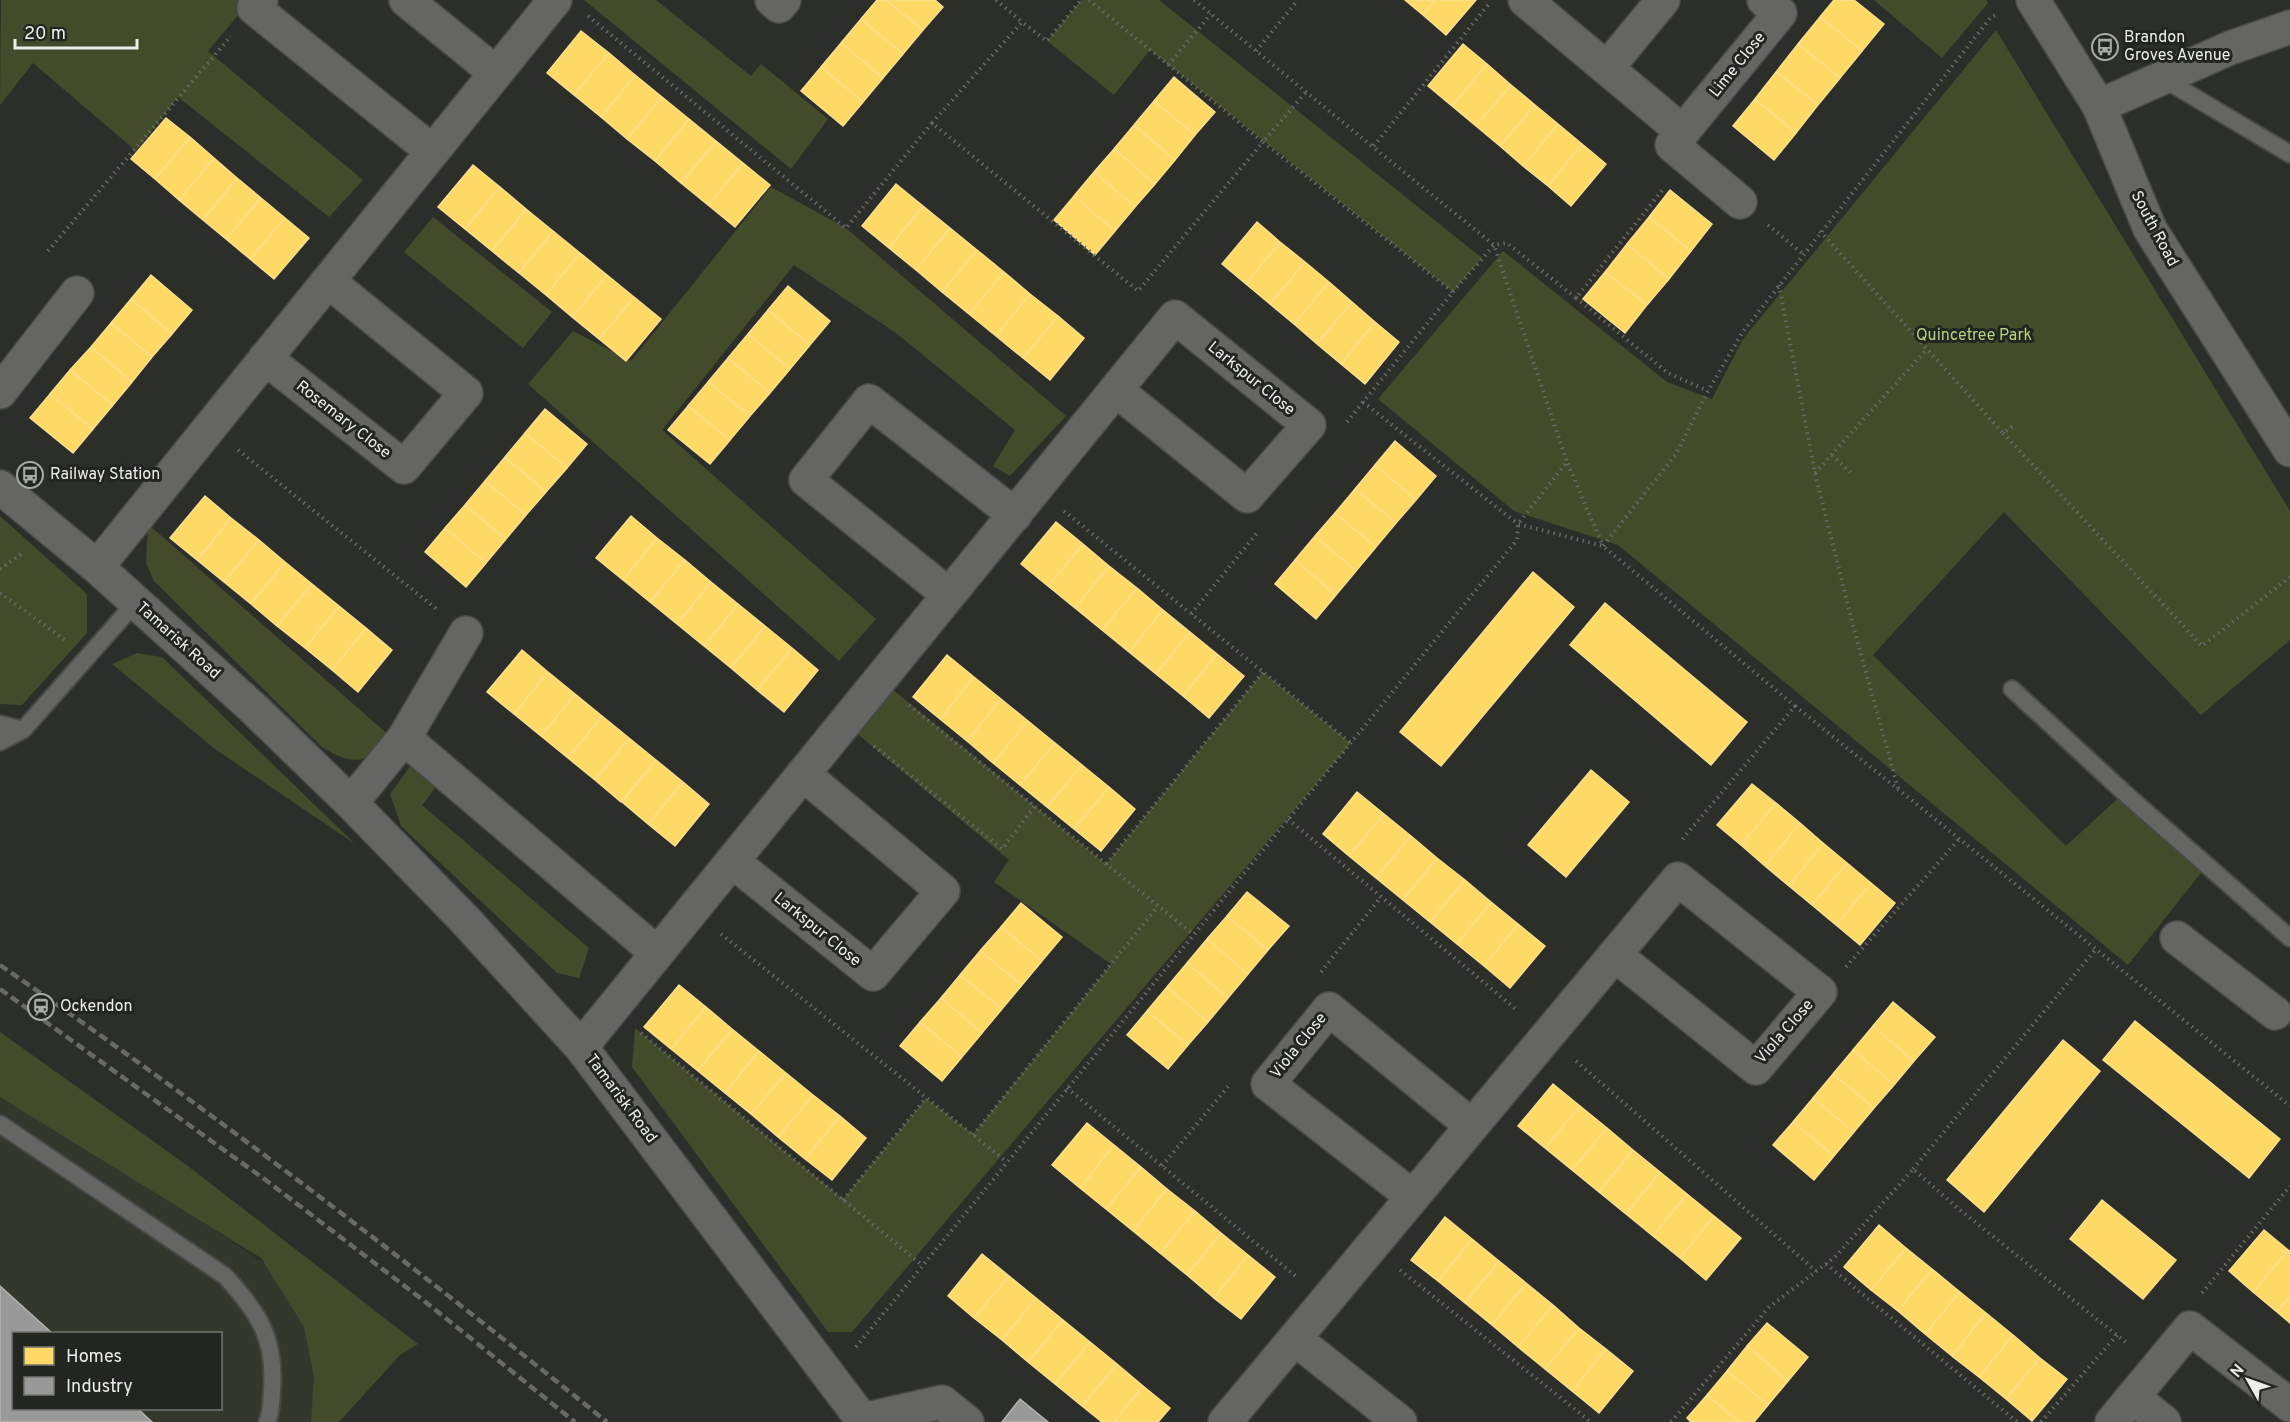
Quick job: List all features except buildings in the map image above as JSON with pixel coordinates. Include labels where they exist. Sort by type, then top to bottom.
[{"type":"street","points":[[406,0],[496,73]]},
{"type":"street","points":[[772,0],[779,6],[784,0]]},
{"type":"street","points":[[1525,0],[1606,68],[1686,145],[1740,202]]},
{"type":"street","points":[[1606,68],[1664,0]]},
{"type":"street","name":"Lime Close","points":[[1686,145],[1780,13],[1764,0]]},
{"type":"street","name":"South Road","points":[[2033,0],[2099,106],[2150,229],[2290,450]]},
{"type":"street","points":[[258,4],[432,152]]},
{"type":"street","points":[[97,567],[496,73],[568,5]]},
{"type":"street","points":[[2099,106],[2230,48],[2290,27]]},
{"type":"street","name":"Rosemary Close","points":[[265,358],[404,467],[466,393],[328,281]]},
{"type":"street","points":[[0,392],[77,293]]},
{"type":"street","name":"Larkspur Close","points":[[581,1047],[1175,317],[1309,425],[1246,496],[1116,390]]},
{"type":"street","points":[[949,595],[806,480],[869,401],[1015,515]]},
{"type":"street","name":"Tamarisk Road","points":[[0,487],[97,567],[254,708],[351,802],[465,920],[581,1047],[863,1421],[942,1402],[967,1422]]},
{"type":"street","points":[[351,802],[404,738],[466,633]]},
{"type":"street","points":[[404,738],[657,953]]},
{"type":"street","name":"Larkspur Close","points":[[732,861],[873,974],[943,891],[803,774]]},
{"type":"street","name":"Viola Close","points":[[1234,1419],[1295,1339],[1678,879],[1820,992],[1756,1068],[1615,955]]},
{"type":"street","points":[[2177,939],[2285,1011]]},
{"type":"street","name":"Viola Close","points":[[1413,1197],[1268,1084],[1329,1009],[1472,1126]]},
{"type":"street","points":[[2112,1422],[2190,1328],[2290,1405]]},
{"type":"street","points":[[1295,1339],[1400,1422]]},
{"type":"street","points":[[2133,1397],[2164,1422]]},
{"type":"lane","points":[[2162,78],[2290,154]]},
{"type":"lane","points":[[0,742],[23,730],[135,603]]},
{"type":"lane","points":[[2013,688],[2129,797],[2290,938]]},
{"type":"lane","points":[[0,724],[23,730]]},
{"type":"lane","points":[[0,1124],[225,1276],[252,1305],[269,1337],[273,1376],[270,1416],[267,1422]]},
{"type":"path","points":[[996,0],[1047,41],[1082,0]]},
{"type":"path","points":[[1089,0],[1263,142],[1453,292]]},
{"type":"path","points":[[1194,0],[1494,245],[1567,462],[1603,546]]},
{"type":"path","points":[[1256,51],[1298,0]]},
{"type":"path","points":[[1373,147],[1492,0]]},
{"type":"path","points":[[1603,546],[1676,454],[1708,391],[1742,333],[1820,231],[1992,17],[2033,0]]},
{"type":"path","points":[[48,251],[258,4]]},
{"type":"path","points":[[568,5],[846,228],[932,123],[1022,22]]},
{"type":"path","points":[[1168,65],[1211,14]]},
{"type":"path","points":[[932,123],[1138,291],[1306,92]]},
{"type":"path","points":[[1576,298],[1686,145]]},
{"type":"path","points":[[1740,202],[1803,254]]},
{"type":"path","points":[[1820,231],[2202,646],[2290,576]]},
{"type":"path","points":[[1708,391],[1668,373],[1507,243],[1494,245],[1363,402],[1518,524],[1603,546],[1898,790],[2290,1106]]},
{"type":"path","points":[[1779,284],[1815,473],[1855,633],[1898,790]]},
{"type":"path","points":[[1815,473],[1927,348]]},
{"type":"path","points":[[2004,433],[2015,425]]},
{"type":"path","points":[[210,427],[466,633]]},
{"type":"path","points":[[1832,455],[1852,474]]},
{"type":"path","points":[[831,1378],[1517,540],[1518,524],[1567,462]]},
{"type":"path","points":[[1060,508],[1351,743]]},
{"type":"path","points":[[0,593],[88,657]]},
{"type":"path","points":[[1106,864],[1263,672]]},
{"type":"path","points":[[905,701],[1193,934]]},
{"type":"path","points":[[1677,845],[1795,705]]},
{"type":"path","points":[[871,744],[1002,849],[1035,806]]},
{"type":"path","points":[[1288,819],[1548,1036],[1816,1271]]},
{"type":"path","points":[[1820,992],[1829,986],[1960,838]]},
{"type":"path","points":[[972,1134],[1158,906]]},
{"type":"path","points":[[715,930],[1007,1162]]},
{"type":"path","points":[[1671,1422],[1769,1307],[1835,1257],[1913,1169],[2096,949]]},
{"type":"path","points":[[635,1028],[922,1265]]},
{"type":"path","points":[[1162,1166],[1237,1076]]},
{"type":"path","points":[[1067,1088],[1326,1302]]},
{"type":"path","points":[[843,1200],[926,1098]]},
{"type":"path","points":[[1913,1169],[1960,1210],[2157,1367]]},
{"type":"path","points":[[2190,1328],[2202,1293],[2290,1186]]},
{"type":"path","points":[[1371,1247],[1591,1422]]},
{"type":"path","points":[[1826,1264],[2017,1422]]},
{"type":"path","points":[[2041,1422],[2117,1335]]},
{"type":"shaded area","points":[[0,1085],[400,1355],[339,1422],[0,1422]]},
{"type":"green space","points":[[1,0],[251,0],[208,51],[363,180],[329,217],[178,97],[136,151],[33,63],[0,105]]},
{"type":"green space","points":[[584,0],[656,0],[751,76],[761,64],[828,119],[791,169]]},
{"type":"green space","points":[[1081,0],[1159,0],[1482,258],[1453,292],[1150,50],[1114,95],[1047,41]]},
{"type":"green space","points":[[1874,0],[1986,0],[1988,3],[1942,58]]},
{"type":"green space","name":"Quincetree Park","points":[[1996,30],[2290,511],[2290,640],[2201,715],[2004,512],[1873,655],[2066,846],[2126,791],[2208,864],[2128,965],[1618,545],[1514,511],[1378,399],[1503,251],[1667,382],[1712,399],[1743,339]]},
{"type":"green space","points":[[771,187],[846,228],[1066,416],[1010,476],[993,466],[1015,430],[896,333],[794,265],[662,430],[876,619],[839,661],[528,384],[573,331],[631,361]]},
{"type":"green space","points":[[433,217],[552,312],[523,348],[404,252]]},
{"type":"green space","points":[[0,516],[87,594],[87,633],[22,705],[0,704]]},
{"type":"green space","points":[[148,524],[391,737],[383,746],[375,753],[360,760],[342,757],[322,747],[154,581],[146,563]]},
{"type":"green space","points":[[137,653],[162,657],[355,844],[215,749],[112,664]]},
{"type":"green space","points":[[1263,672],[1351,743],[852,1332],[828,1332],[632,1067],[635,1028],[843,1199],[926,1098],[973,1134],[1111,964],[994,882],[1009,860],[854,731],[892,689],[1106,864]]},
{"type":"green space","points":[[414,761],[440,782],[422,805],[589,948],[579,978],[557,973],[401,826],[390,794]]},
{"type":"green space","points":[[0,1032],[188,1166],[418,1344],[400,1355],[339,1422],[311,1422],[314,1377],[304,1327],[261,1258],[0,1097]]},
{"type":"railway","points":[[0,965],[78,1019],[308,1188],[607,1422]]},
{"type":"railway","points":[[0,989],[267,1181],[423,1300],[575,1422]]},
{"type":"place","name":"Brandon Groves Avenue","points":[[2105,47]]},
{"type":"place","name":"Railway Station","points":[[30,475]]},
{"type":"place","name":"Ockendon","points":[[41,1007]]}]
